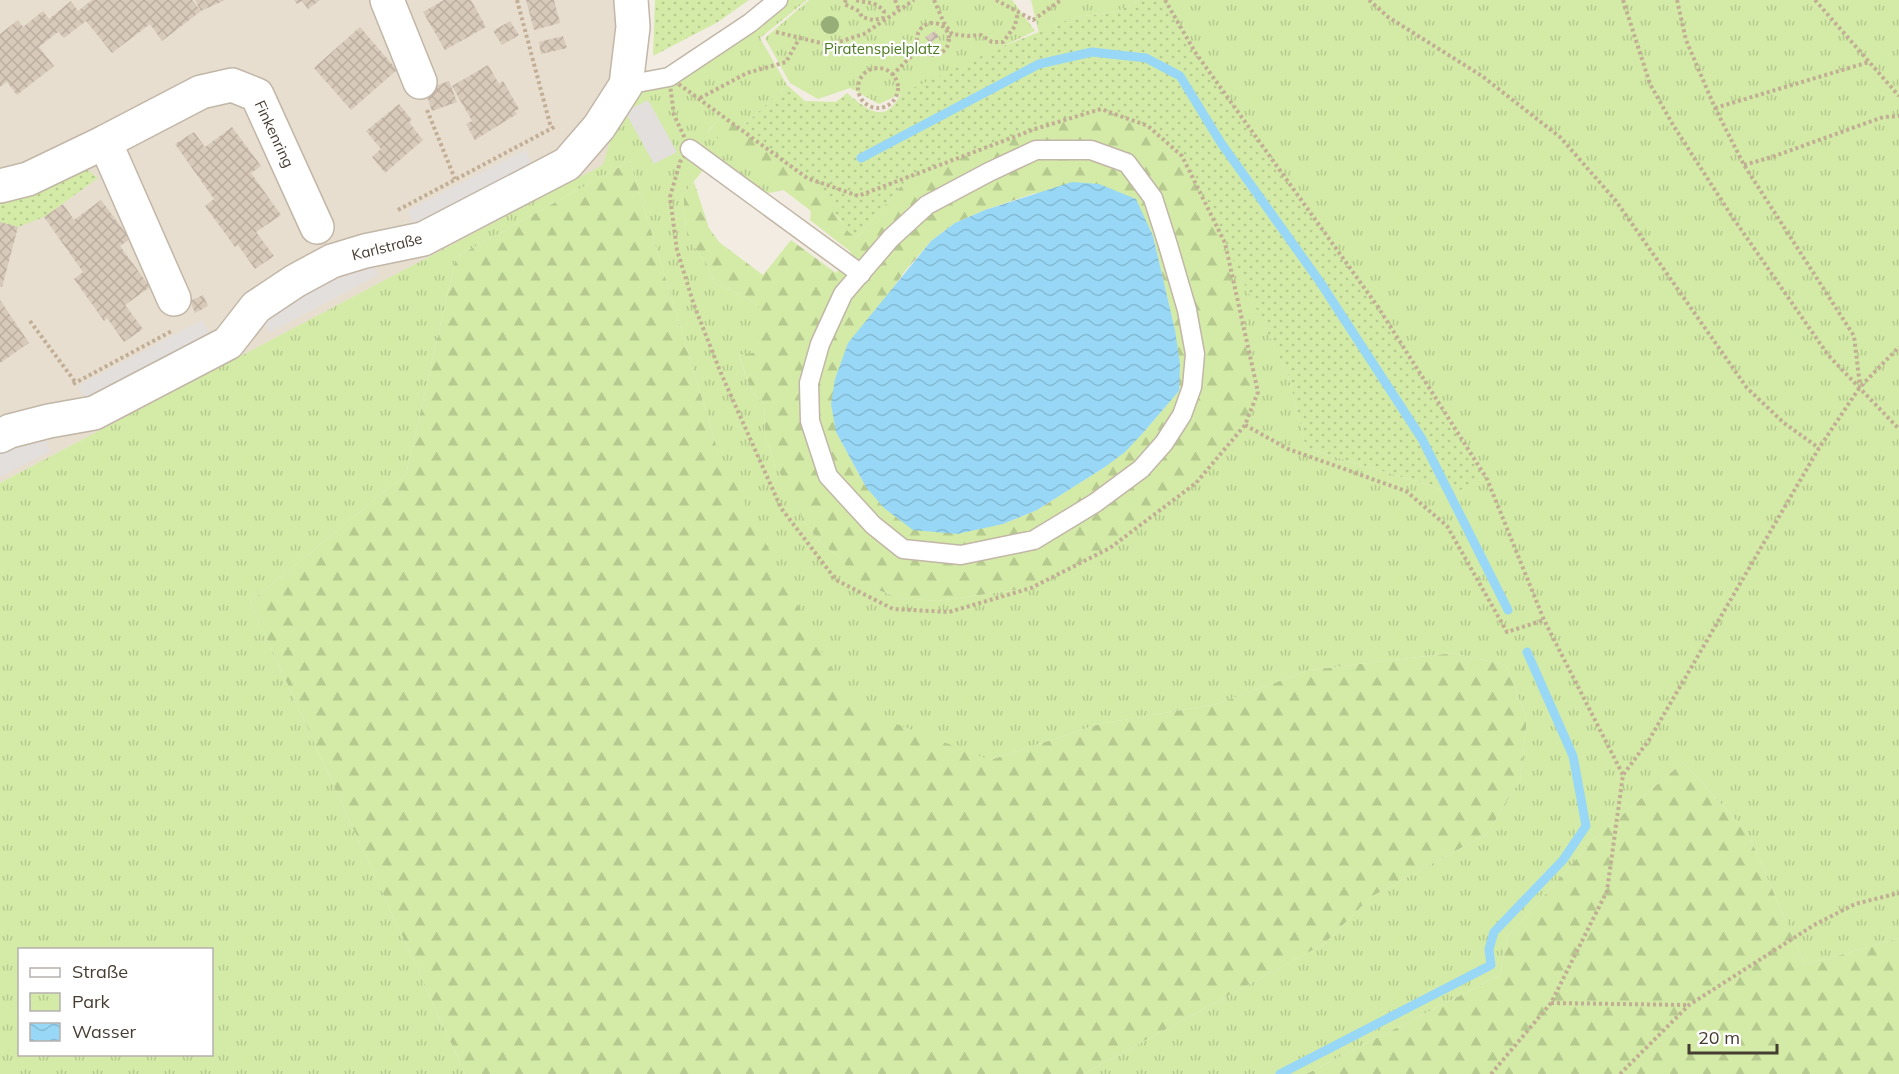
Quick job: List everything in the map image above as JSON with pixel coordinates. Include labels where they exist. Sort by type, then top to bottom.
[{"type":"street","points":[[387,0],[420,82]]},
{"type":"street","points":[[626,85],[633,27],[631,0]]},
{"type":"street","name":"Finkenring","points":[[0,186],[28,179],[201,92],[232,85],[257,95],[317,227]]},
{"type":"street","name":"Karlstraße","points":[[0,436],[10,431],[49,421],[93,413],[228,342],[256,307],[294,280],[332,261],[365,251],[423,239],[567,164],[599,127],[626,85]]},
{"type":"street","points":[[105,142],[175,313]]},
{"type":"lane","points":[[626,85],[669,77],[750,23],[778,0]]},
{"type":"lane","points":[[690,149],[861,274]]},
{"type":"lane","points":[[1036,150],[1091,150],[1127,163],[1153,198],[1187,310],[1196,354],[1192,387],[1182,415],[1164,443],[1141,469],[1095,503],[1034,540],[961,555],[903,549],[873,525],[828,476],[810,421],[809,383],[820,344],[843,294],[861,274],[891,238],[927,205],[1036,150]]},
{"type":"path","points":[[516,0],[551,128]]},
{"type":"path","points":[[846,0],[844,4],[859,11],[862,17],[880,21]]},
{"type":"path","points":[[855,0],[879,5],[884,11],[880,21]]},
{"type":"path","points":[[895,0],[900,10]]},
{"type":"path","points":[[750,23],[800,39],[829,45],[864,34],[914,0]]},
{"type":"path","points":[[934,0],[944,25],[950,36],[949,43],[943,52],[928,54],[920,48],[918,35],[922,27],[932,22],[944,25],[952,34],[969,36],[981,34],[992,42],[1003,42],[1015,26],[1018,12]]},
{"type":"path","points":[[996,0],[1033,20],[1061,0]]},
{"type":"path","points":[[1165,0],[1195,52],[1378,307],[1487,478],[1544,620],[1623,775]]},
{"type":"path","points":[[1369,0],[1388,17],[1482,76],[1560,137],[1616,201],[1747,388],[1784,423],[1819,448]]},
{"type":"path","points":[[1623,0],[1650,84],[1673,125],[1828,355],[1899,429]]},
{"type":"path","points":[[1677,0],[1686,40],[1715,108],[1744,165],[1854,336],[1860,387]]},
{"type":"path","points":[[1815,0],[1899,96]]},
{"type":"path","points":[[700,98],[747,73],[786,62],[800,39]]},
{"type":"path","points":[[892,75],[920,48]]},
{"type":"path","points":[[1715,108],[1869,62]]},
{"type":"path","points":[[878,68],[892,75],[897,83],[897,93],[892,102],[882,108],[872,108],[863,102],[858,88],[861,77],[868,71],[878,68]]},
{"type":"path","points":[[669,77],[807,178],[858,196],[1035,129],[1101,109],[1148,126],[1182,156],[1225,243],[1258,392],[1245,425],[1196,483],[1110,548],[1031,588],[949,612],[893,609],[836,580],[781,508],[720,371],[694,305],[677,250],[670,197],[680,162],[690,149],[674,115],[669,77]]},
{"type":"path","points":[[420,82],[418,90],[455,179]]},
{"type":"path","points":[[1744,165],[1884,117],[1899,116]]},
{"type":"path","points":[[396,211],[561,123]]},
{"type":"path","points":[[66,387],[76,384],[175,313]]},
{"type":"path","points":[[30,321],[76,384]]},
{"type":"path","points":[[1491,1074],[1551,1004],[1607,891],[1623,775],[1649,740],[1819,448],[1860,387],[1899,347]]},
{"type":"path","points":[[1245,425],[1288,449],[1406,491],[1447,526],[1507,632],[1544,620]]},
{"type":"path","points":[[1620,1074],[1689,1005],[1814,925],[1855,904],[1899,893]]},
{"type":"path","points":[[1551,1004],[1689,1005]]},
{"type":"shaded area","points":[[0,0],[631,0],[626,85],[604,165],[0,483]]},
{"type":"shaded area","points":[[648,100],[677,152],[654,164],[625,112]]},
{"type":"shaded area","points":[[525,150],[540,178],[423,239],[407,211]]},
{"type":"shaded area","points":[[365,251],[378,275],[269,333],[256,307]]},
{"type":"shaded area","points":[[202,320],[218,348],[94,413],[78,386]]},
{"type":"shaded area","points":[[37,424],[51,451],[0,477],[0,436]]},
{"type":"green space","points":[[655,0],[749,0],[718,22],[653,56]]},
{"type":"green space","points":[[778,0],[807,0],[760,38],[787,85],[741,128],[722,115],[708,131],[784,190],[764,194],[714,156],[684,194],[687,237],[707,265],[715,284],[759,306],[758,352],[739,355],[751,391],[764,404],[765,437],[776,467],[793,494],[802,519],[823,545],[841,558],[851,575],[874,589],[901,598],[937,601],[1031,588],[1110,548],[1196,483],[1245,425],[1258,392],[1225,243],[1288,375],[1306,448],[1454,493],[1487,478],[1378,307],[1195,52],[1165,0],[1899,0],[1899,938],[1805,965],[1748,833],[1683,762],[1594,839],[1508,936],[1500,975],[1306,1074],[1083,1074],[1324,944],[1371,897],[1487,834],[1520,780],[1527,719],[1506,665],[1452,653],[1309,670],[1217,704],[1099,724],[990,760],[850,706],[718,451],[630,161],[456,257],[406,474],[250,602],[465,1074],[0,1074],[0,483],[603,165],[626,85],[669,77]]},
{"type":"green space","name":"Piratenspielplatz","points":[[809,0],[1012,0],[1035,31],[879,104],[850,88],[818,99],[790,83],[765,38]]},
{"type":"green space","points":[[1031,0],[1139,0],[1116,12],[1077,17],[1039,33]]},
{"type":"green space","points":[[1139,0],[1165,0],[1195,52],[1378,307],[1487,479],[1454,493],[1306,448],[1288,375],[1182,156],[1035,129],[909,177],[857,238],[846,231],[840,219],[741,128],[787,85],[805,101],[836,102],[847,93],[869,109],[883,112],[895,103],[901,93],[988,52],[1077,17],[1116,12]]},
{"type":"green space","points":[[1101,109],[1148,126],[1182,156],[1225,243],[1258,392],[1245,425],[1196,483],[1110,548],[1031,588],[937,601],[901,598],[874,589],[850,575],[841,558],[823,545],[802,519],[792,494],[776,467],[765,437],[764,404],[751,391],[739,354],[759,306],[715,284],[707,265],[687,237],[684,194],[694,182],[709,228],[719,242],[763,275],[791,240],[836,273],[851,252],[810,220],[811,211],[708,132],[722,114],[807,178],[832,200],[833,213],[857,238],[909,177],[1035,129]],"holes":[[[1035,193],[1153,236],[1175,330],[1179,391],[1142,434],[1105,467],[1037,510],[1003,524],[866,487],[836,432],[885,299],[931,241],[955,223]]]},
{"type":"green space","points":[[630,161],[718,451],[990,760],[1099,724],[1217,704],[1309,670],[1452,653],[1506,665],[1527,719],[1520,780],[1487,834],[1371,897],[1324,944],[1083,1074],[465,1074],[250,602],[406,474],[456,257]]},
{"type":"green space","points":[[84,167],[98,178],[44,217],[18,227],[0,222],[0,195]]},
{"type":"green space","points":[[1683,762],[1748,833],[1805,965],[1899,938],[1899,1074],[1306,1074],[1500,975],[1508,936],[1594,839]]},
{"type":"water","points":[[1072,182],[1099,184],[1136,199],[1153,236],[1175,330],[1180,364],[1179,391],[1125,452],[1037,510],[1003,524],[957,534],[913,530],[884,508],[866,487],[836,432],[831,404],[835,379],[848,343],[931,241],[955,223],[985,210]]},
{"type":"building","points":[[92,0],[192,0],[201,11],[162,41],[150,24],[112,53],[86,21],[64,38],[58,32],[39,47],[54,66],[17,95],[7,82],[0,87],[0,34],[18,20],[23,27],[43,11],[49,19],[71,1],[78,11]]},
{"type":"building","points":[[195,0],[225,0],[201,11]]},
{"type":"building","points":[[294,0],[320,0],[308,9],[302,1],[297,4]]},
{"type":"building","points":[[444,0],[471,0],[486,27],[445,50],[423,12]]},
{"type":"building","points":[[526,0],[554,0],[560,23],[534,30]]},
{"type":"building","points":[[510,21],[519,35],[502,45],[493,31]]},
{"type":"building","points":[[360,27],[397,70],[351,110],[314,68]]},
{"type":"building","points":[[935,31],[939,37],[930,43],[925,37]]},
{"type":"building","points":[[563,36],[567,48],[541,54],[539,42]]},
{"type":"building","points":[[488,65],[499,84],[503,81],[519,109],[515,111],[517,114],[475,140],[466,124],[472,121],[452,86]]},
{"type":"building","points":[[449,81],[457,102],[432,111],[425,90]]},
{"type":"building","points":[[399,104],[412,120],[409,122],[423,140],[385,173],[372,157],[381,149],[366,131]]},
{"type":"building","points":[[232,127],[261,166],[251,173],[281,215],[256,232],[274,256],[255,269],[238,245],[235,247],[205,206],[214,199],[175,144],[194,132],[205,147]]},
{"type":"building","points":[[101,200],[130,239],[120,246],[150,287],[125,305],[143,329],[124,342],[107,318],[104,321],[74,279],[83,272],[44,217],[63,204],[74,220]]},
{"type":"building","points":[[0,222],[18,227],[2,287],[0,286]]},
{"type":"building","points":[[203,295],[208,306],[195,313],[190,301]]},
{"type":"building","points":[[0,300],[29,343],[0,363]]},
{"type":"waterway","points":[[861,158],[1039,64],[1092,52],[1146,58],[1180,76],[1221,143],[1320,282],[1422,439],[1508,610]]},
{"type":"waterway","points":[[1280,1074],[1491,965],[1489,949],[1494,932],[1563,860],[1586,826],[1573,756],[1527,652]]}]
